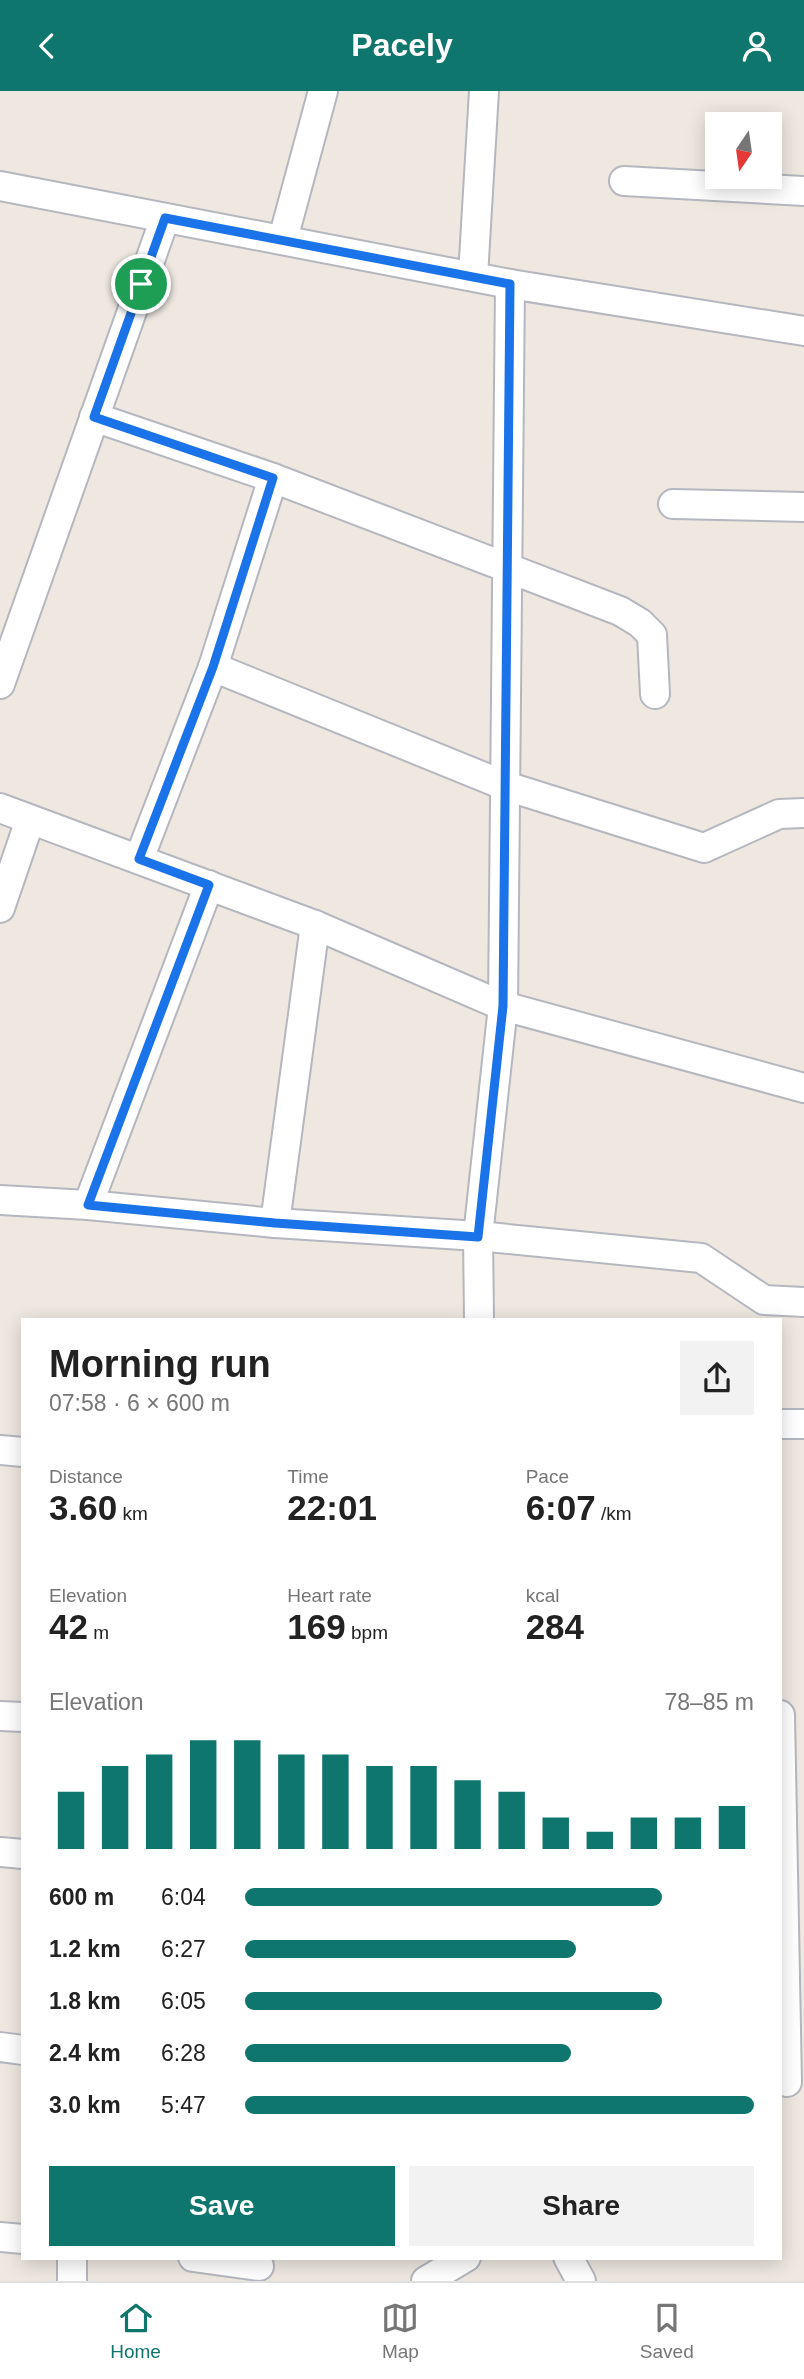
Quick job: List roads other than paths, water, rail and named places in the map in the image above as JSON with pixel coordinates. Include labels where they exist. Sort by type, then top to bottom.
[{"type":"street","points":[[282,239],[323,91]]},
{"type":"street","points":[[473,276],[484,91]]},
{"type":"street","points":[[624,181],[804,191]]},
{"type":"street","points":[[0,185],[510,284],[804,331]]},
{"type":"street","points":[[0,684],[165,218]]},
{"type":"street","points":[[479,1318],[478,1237],[503,1006],[510,284]]},
{"type":"street","points":[[94,417],[273,478],[620,611],[640,623],[652,635],[655,694]]},
{"type":"street","points":[[139,859],[213,667],[273,478]]},
{"type":"street","points":[[673,504],[804,507]]},
{"type":"street","points":[[213,667],[506,786],[704,848],[779,814],[804,813]]},
{"type":"street","points":[[0,808],[315,925],[503,1006],[804,1089]]},
{"type":"street","points":[[0,908],[30,820]]},
{"type":"street","points":[[88,1205],[209,885]]},
{"type":"street","points":[[275,1223],[315,925]]},
{"type":"street","points":[[0,1200],[478,1237],[701,1258],[764,1300],[804,1302]]},
{"type":"street","points":[[782,1424],[804,1425]]},
{"type":"street","points":[[0,1450],[21,1452]]},
{"type":"street","points":[[0,1716],[21,1717]]},
{"type":"street","points":[[782,1782],[791,2081]]},
{"type":"street","points":[[0,1852],[21,1854]]},
{"type":"street","points":[[0,2047],[21,2050]]},
{"type":"street","points":[[0,2237],[21,2239]]},
{"type":"street","points":[[72,2260],[72,2281]]},
{"type":"street","points":[[211,2260],[260,2268]]},
{"type":"street","points":[[426,2281],[461,2260]]},
{"type":"street","points":[[570,2260],[581,2281]]}]
